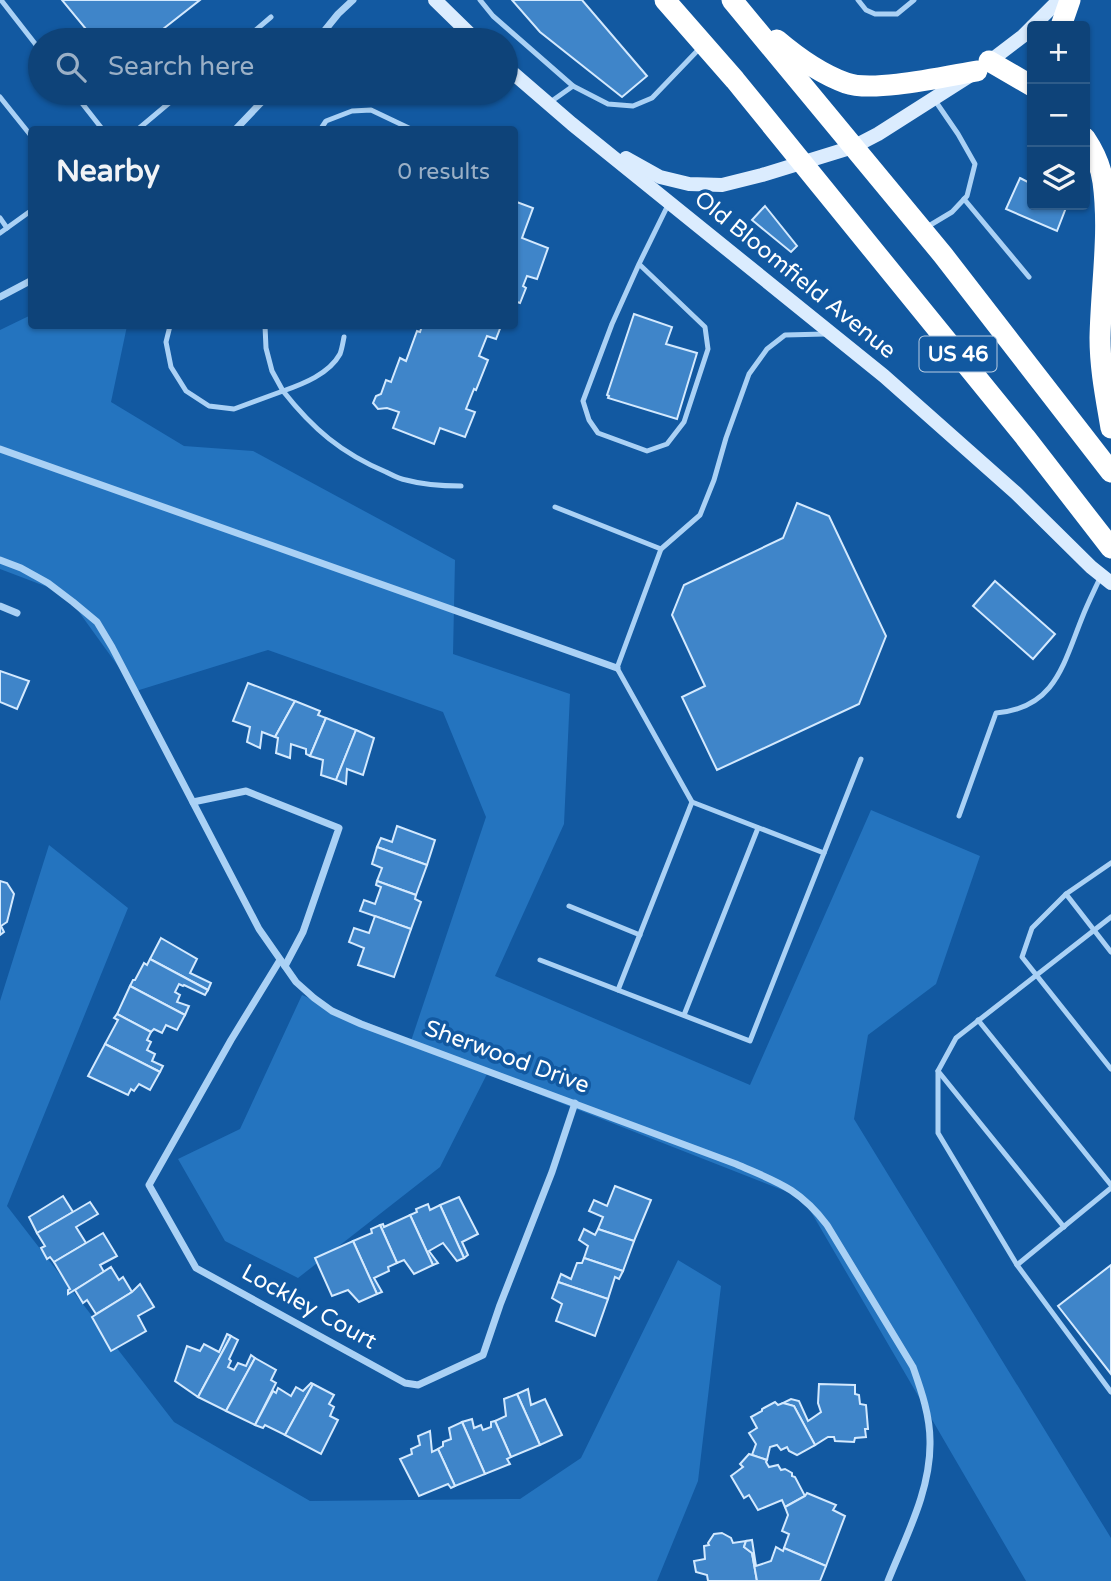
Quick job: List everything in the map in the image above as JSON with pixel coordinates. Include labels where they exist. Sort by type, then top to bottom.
[{"type":"highway","name":"US 46","points":[[665,0],[802,163],[1025,437],[1111,548]]},
{"type":"highway","points":[[1063,21],[1070,0]]},
{"type":"highway","name":"US 46","points":[[737,6],[923,230],[1111,472]]},
{"type":"highway","points":[[737,6],[796,56],[849,85],[882,86],[983,66],[1027,84]]},
{"type":"highway","points":[[1090,146],[1103,179],[1105,214],[1100,338],[1103,382],[1111,428]]},
{"type":"main road","points":[[435,0],[464,28]]},
{"type":"main road","points":[[1037,21],[1059,0]]},
{"type":"main road","points":[[572,124],[660,177],[689,184],[722,185],[853,147],[934,99],[1027,32]]},
{"type":"main road","name":"Old Bloomfield Avenue","points":[[518,77],[572,124],[884,376],[986,466],[1106,579]]},
{"type":"street","points":[[327,28],[353,0]]},
{"type":"street","points":[[239,126],[259,105]]},
{"type":"street","points":[[0,297],[28,282]]},
{"type":"street","points":[[0,449],[617,668]]},
{"type":"street","name":"Sherwood Drive","points":[[0,560],[48,583],[97,622],[259,929],[296,982],[314,998],[332,1011],[361,1024],[736,1164],[782,1184],[814,1208],[913,1367],[927,1415],[929,1465],[923,1495],[888,1581]]},
{"type":"street","points":[[0,606],[17,613]]},
{"type":"street","points":[[193,802],[246,791],[339,828],[303,932],[283,963]]},
{"type":"street","name":"Lockley Court","points":[[283,963],[231,1040],[149,1185],[196,1268],[405,1383],[418,1385],[484,1355],[575,1103]]},
{"type":"lane","points":[[1,0],[28,35]]},
{"type":"lane","points":[[480,0],[507,28]]},
{"type":"lane","points":[[858,0],[866,9],[876,14],[897,14],[914,0]]},
{"type":"lane","points":[[258,28],[271,17]]},
{"type":"lane","points":[[518,38],[573,86],[608,104],[633,106],[652,98],[704,44]]},
{"type":"lane","points":[[549,104],[573,86]]},
{"type":"lane","points":[[0,97],[28,132]]},
{"type":"lane","points":[[923,230],[952,212],[967,196],[975,164],[934,99]]},
{"type":"lane","points":[[83,105],[100,126]]},
{"type":"lane","points":[[143,126],[167,105]]},
{"type":"lane","points":[[323,126],[326,121],[352,111],[371,110],[405,126]]},
{"type":"lane","points":[[964,198],[1029,277]]},
{"type":"lane","points":[[639,264],[705,327],[708,349],[684,422],[667,444],[646,451],[598,433],[589,420],[583,401],[612,324],[639,264],[669,202]]},
{"type":"lane","points":[[0,233],[28,213]]},
{"type":"lane","points":[[0,218],[7,228]]},
{"type":"lane","points":[[169,329],[166,342],[170,367],[186,391],[209,406],[234,409],[302,384],[324,371],[339,354],[344,337]]},
{"type":"lane","points":[[265,329],[272,371],[300,412],[330,441],[364,463],[405,480],[461,486]]},
{"type":"lane","points":[[824,853],[692,802],[617,668],[661,549],[700,515],[715,480],[726,438],[749,374],[767,349],[785,335],[832,334]]},
{"type":"lane","points":[[555,507],[661,549]]},
{"type":"lane","points":[[959,816],[996,713],[1009,712],[1036,702],[1049,690],[1068,656],[1083,617],[1106,579]]},
{"type":"lane","points":[[540,960],[750,1041],[861,759]]},
{"type":"lane","points":[[618,990],[692,802]]},
{"type":"lane","points":[[684,1015],[758,828]]},
{"type":"lane","points":[[1111,863],[1066,894],[1032,928],[1022,957],[1111,1069]]},
{"type":"lane","points":[[1066,894],[1111,952]]},
{"type":"lane","points":[[569,906],[640,934]]},
{"type":"lane","points":[[1111,917],[956,1038],[938,1071],[938,1133],[1017,1265],[1111,1392]]},
{"type":"lane","points":[[978,1020],[1111,1187],[1017,1265]]},
{"type":"lane","points":[[938,1071],[1064,1227]]},
{"type":"shaded area","points":[[28,316],[28,329],[126,329],[111,402],[184,446],[253,451],[455,560],[453,654],[570,694],[564,824],[495,976],[750,1085],[871,810],[980,856],[936,984],[868,1035],[854,1119],[1111,1538],[1111,1581],[1026,1581],[803,1198],[487,1074],[440,1167],[298,1278],[225,1241],[178,1159],[240,1129],[302,995],[411,1041],[486,817],[443,712],[268,650],[136,691],[66,594],[0,569],[0,330]]},
{"type":"shaded area","points":[[49,845],[128,908],[7,1206],[174,1422],[310,1501],[520,1499],[581,1458],[678,1260],[721,1286],[698,1481],[657,1581],[0,1581],[0,1001]]},
{"type":"building","points":[[62,0],[200,0],[164,28],[85,28]]},
{"type":"building","points":[[512,0],[582,0],[647,76],[622,97],[540,32]]},
{"type":"building","points":[[1020,178],[1027,182],[1027,210],[1065,210],[1057,231],[1006,209]]},
{"type":"building","points":[[518,202],[533,208],[522,238],[548,248],[537,279],[527,276],[520,303]]},
{"type":"building","points":[[765,206],[797,246],[791,252],[752,220]]},
{"type":"building","points":[[634,314],[672,327],[666,344],[697,353],[677,419],[608,398]]},
{"type":"building","points":[[421,329],[500,329],[496,339],[487,336],[479,356],[488,360],[466,409],[475,412],[465,437],[440,428],[434,444],[393,428],[399,412],[387,408],[378,409],[373,403],[376,396],[381,394],[386,380],[391,382],[400,358],[406,361],[417,331],[420,332]]},
{"type":"building","points":[[797,503],[829,516],[886,636],[859,704],[717,770],[682,697],[705,686],[672,615],[684,585],[783,538]]},
{"type":"building","points":[[995,581],[1055,634],[1033,659],[973,606]]},
{"type":"building","points":[[0,671],[29,681],[17,709],[0,702]]},
{"type":"building","points":[[248,683],[295,701],[275,737],[262,732],[260,748],[247,742],[250,727],[233,721]]},
{"type":"building","points":[[295,701],[320,711],[318,715],[326,718],[310,756],[306,754],[306,749],[291,744],[290,758],[276,753],[278,738],[275,737]]},
{"type":"building","points":[[326,718],[356,730],[336,780],[321,775],[323,760],[310,756]]},
{"type":"building","points":[[356,730],[374,738],[363,775],[347,769],[346,784],[336,780]]},
{"type":"building","points":[[397,826],[435,840],[427,865],[377,847],[381,838],[392,842]]},
{"type":"building","points":[[377,847],[427,865],[416,895],[377,881],[382,868],[372,864]]},
{"type":"building","points":[[0,881],[7,883],[14,894],[7,922],[1,926],[4,932],[0,935]]},
{"type":"building","points":[[377,881],[416,895],[415,899],[421,902],[411,929],[360,911],[364,900],[375,904],[381,887],[376,885]]},
{"type":"building","points":[[375,916],[411,929],[394,977],[358,965],[364,948],[349,942],[354,928],[369,933]]},
{"type":"building","points":[[161,938],[197,959],[190,973],[211,983],[208,990],[150,959]]},
{"type":"building","points":[[150,959],[208,990],[205,995],[179,984],[175,992],[180,995],[177,1002],[189,1006],[185,1015],[130,986],[144,963],[147,965]]},
{"type":"building","points":[[130,986],[185,1015],[177,1030],[166,1025],[162,1033],[154,1029],[151,1032],[117,1014]]},
{"type":"building","points":[[117,1014],[151,1032],[147,1040],[151,1042],[147,1050],[155,1054],[152,1061],[163,1066],[160,1072],[105,1044],[118,1020],[114,1018]]},
{"type":"building","points":[[105,1044],[160,1072],[150,1090],[139,1084],[134,1091],[131,1089],[128,1095],[88,1076]]},
{"type":"building","points":[[615,1186],[651,1200],[634,1241],[598,1229],[603,1217],[589,1211],[594,1200],[607,1206]]},
{"type":"building","points":[[63,1196],[73,1212],[37,1233],[29,1217]]},
{"type":"building","points":[[459,1197],[478,1234],[462,1242],[468,1255],[464,1258],[440,1205]]},
{"type":"building","points":[[90,1202],[98,1214],[76,1227],[86,1243],[54,1262],[50,1257],[47,1259],[41,1248],[45,1246],[37,1233]]},
{"type":"building","points":[[428,1204],[430,1210],[440,1205],[464,1258],[457,1261],[443,1243],[429,1251],[438,1263],[433,1265],[410,1215]]},
{"type":"building","points":[[410,1215],[433,1265],[414,1274],[404,1260],[397,1263],[380,1225],[383,1224],[384,1227]]},
{"type":"building","points":[[380,1225],[397,1263],[388,1267],[389,1271],[374,1278],[382,1292],[377,1294],[353,1241],[372,1233],[371,1229]]},
{"type":"building","points":[[584,1229],[595,1235],[598,1229],[634,1241],[623,1271],[584,1258],[588,1246],[579,1240]]},
{"type":"building","points":[[103,1233],[117,1256],[100,1265],[104,1272],[68,1294],[70,1289],[54,1262]]},
{"type":"building","points":[[353,1241],[377,1294],[359,1302],[348,1290],[332,1296],[315,1258]]},
{"type":"building","points":[[584,1258],[623,1271],[619,1279],[615,1277],[608,1299],[558,1282],[561,1274],[571,1279],[577,1263],[582,1263]]},
{"type":"building","points":[[1111,1265],[1111,1374],[1058,1306]]},
{"type":"building","points":[[111,1267],[119,1280],[123,1277],[132,1292],[96,1314],[87,1300],[83,1303],[75,1290]]},
{"type":"building","points":[[558,1282],[608,1299],[595,1336],[556,1321],[562,1304],[552,1298]]},
{"type":"building","points":[[140,1284],[154,1307],[138,1316],[146,1331],[111,1351],[92,1317]]},
{"type":"building","points":[[227,1334],[231,1336],[198,1397],[175,1381],[187,1346],[200,1351],[204,1344],[219,1352]]},
{"type":"building","points":[[231,1336],[238,1340],[228,1367],[234,1370],[238,1363],[246,1366],[251,1355],[255,1358],[226,1411],[198,1397]]},
{"type":"building","points":[[255,1358],[276,1370],[271,1380],[276,1383],[255,1425],[226,1411]]},
{"type":"building","points":[[313,1384],[285,1435],[265,1425],[263,1428],[255,1425],[273,1391],[276,1393],[278,1388],[291,1396],[296,1387],[303,1391]]},
{"type":"building","points":[[313,1384],[334,1395],[329,1404],[334,1407],[330,1416],[338,1420],[321,1454],[285,1435]]},
{"type":"building","points":[[819,1384],[855,1385],[855,1394],[859,1395],[860,1404],[866,1405],[866,1437],[855,1438],[854,1442],[835,1441],[834,1437],[828,1437],[815,1445],[794,1406],[783,1403],[791,1399],[799,1401],[808,1421],[821,1412],[818,1403]]},
{"type":"building","points":[[528,1389],[531,1405],[545,1399],[562,1435],[540,1445],[517,1394]]},
{"type":"building","points":[[517,1394],[540,1445],[511,1457],[495,1421],[506,1416],[504,1399]]},
{"type":"building","points":[[775,1402],[778,1405],[783,1403],[794,1406],[815,1445],[797,1455],[787,1447],[781,1450],[777,1445],[770,1447],[767,1460],[752,1455],[756,1444],[749,1433],[757,1428],[751,1417]]},
{"type":"building","points":[[472,1419],[474,1428],[481,1425],[483,1430],[491,1427],[491,1422],[495,1421],[511,1457],[507,1459],[510,1464],[485,1474],[462,1422]]},
{"type":"building","points":[[462,1422],[485,1474],[455,1486],[438,1449],[443,1446],[443,1442],[451,1439],[449,1428]]},
{"type":"building","points":[[430,1431],[432,1452],[438,1449],[455,1486],[451,1488],[448,1484],[419,1496],[400,1459],[412,1454],[411,1449],[420,1445],[418,1436]]},
{"type":"building","points":[[749,1454],[767,1460],[769,1467],[778,1465],[781,1470],[792,1473],[805,1496],[785,1507],[782,1500],[758,1510],[749,1495],[744,1498],[731,1476],[743,1467],[740,1464]]},
{"type":"building","points":[[807,1493],[836,1505],[833,1510],[845,1516],[826,1566],[784,1548],[789,1534],[782,1531],[788,1515],[785,1507]]},
{"type":"building","points":[[722,1533],[731,1538],[733,1543],[746,1541],[744,1547],[752,1553],[757,1581],[708,1581],[707,1575],[696,1572],[694,1561],[705,1559],[704,1546],[709,1545],[714,1534]]},
{"type":"building","points":[[752,1540],[756,1566],[771,1561],[776,1547],[783,1551],[784,1548],[826,1566],[820,1581],[757,1581],[752,1553],[744,1547],[746,1541]]}]
